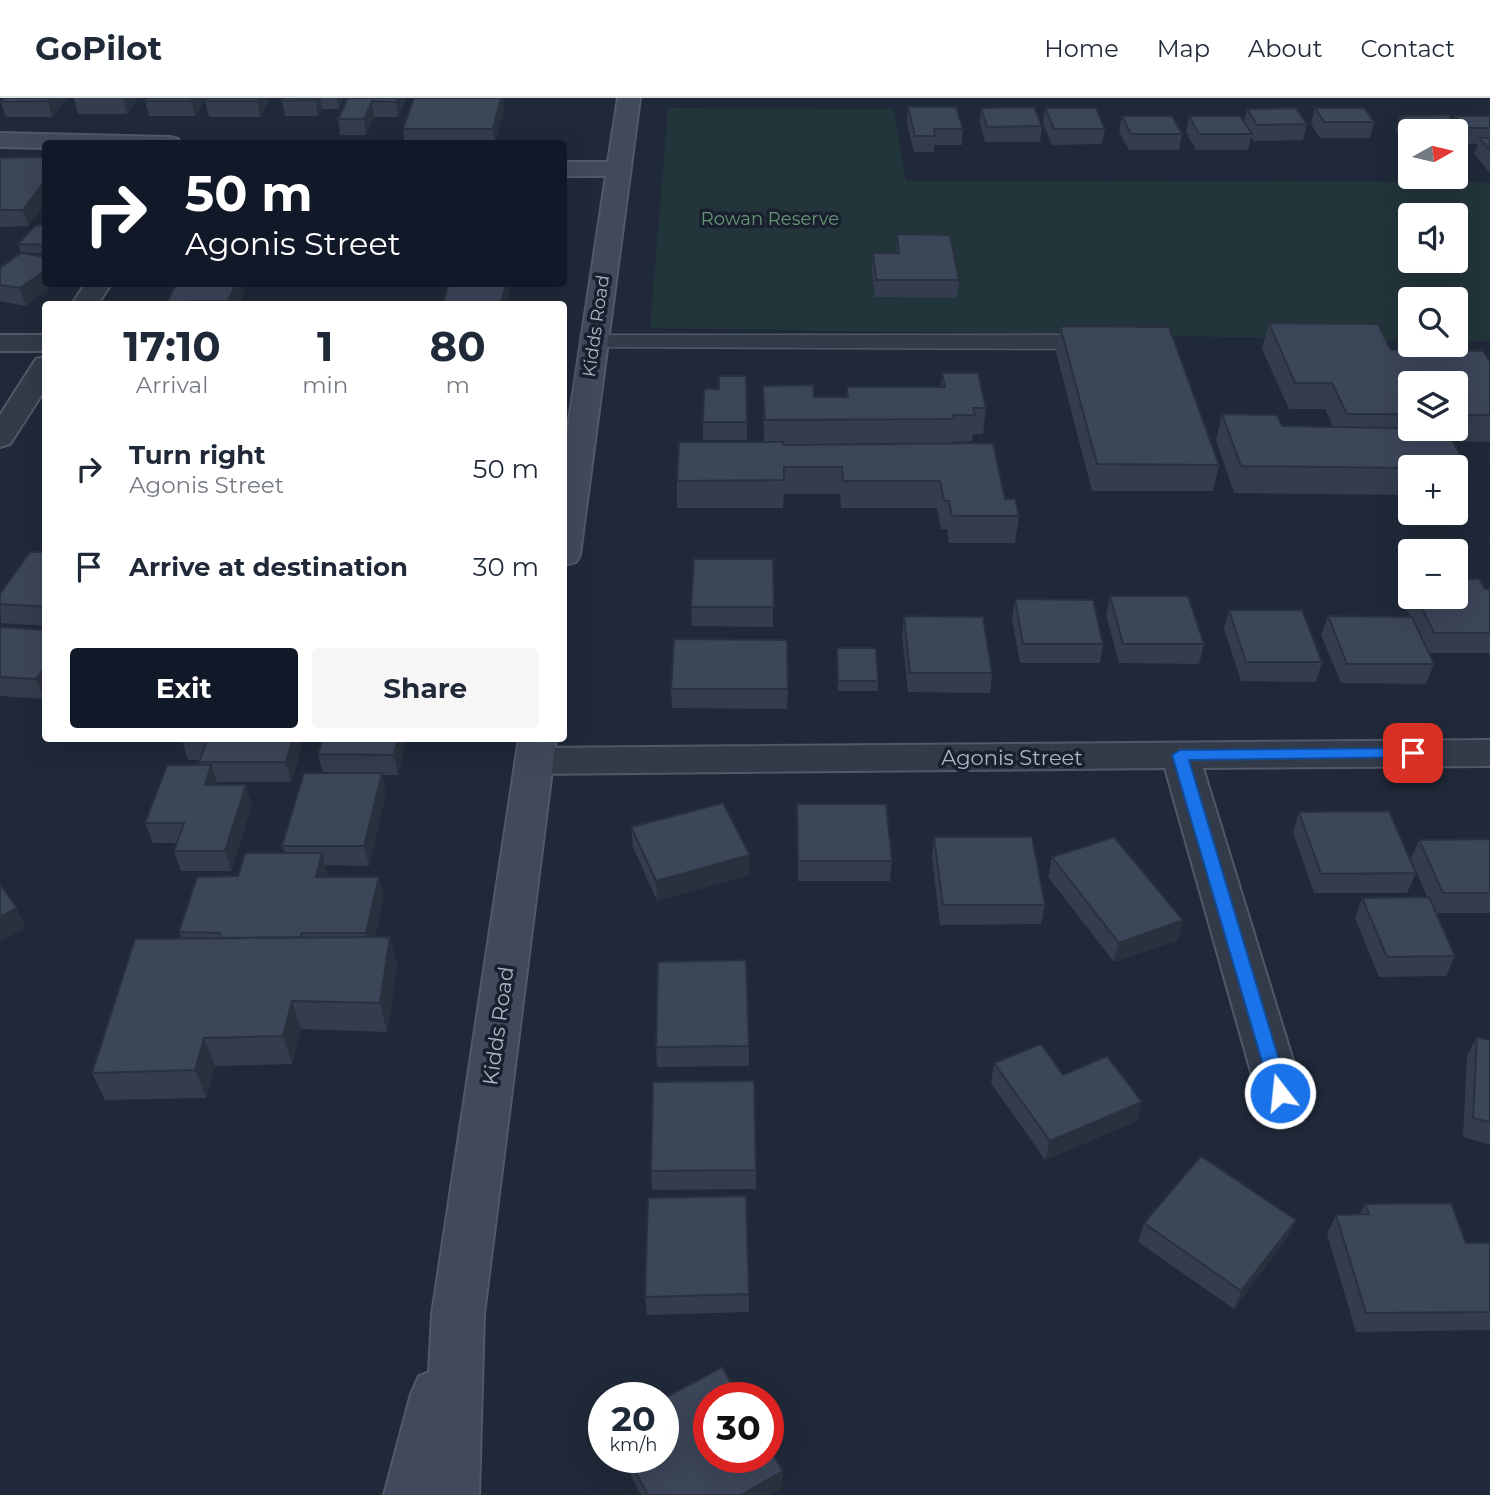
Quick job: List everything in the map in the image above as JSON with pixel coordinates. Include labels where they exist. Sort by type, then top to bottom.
[{"type":"main road","name":"Kidds Road","points":[[567,534],[629,98]]},
{"type":"main road","points":[[0,140],[42,141]]},
{"type":"main road","points":[[567,169],[618,169]]},
{"type":"main road","name":"Kidds Road","points":[[451,1495],[458,1314],[536,750]]},
{"type":"main road","name":"Kidds Road","points":[[412,1495],[458,1314]]},
{"type":"street","points":[[0,343],[42,343]]},
{"type":"street","points":[[0,438],[42,371]]},
{"type":"street","name":"Agonis Street","points":[[536,750],[1180,755],[1490,753]]},
{"type":"street","points":[[1180,755],[1280,1093]]},
{"type":"lane","points":[[594,342],[1125,342]]},
{"type":"green space","name":"Rowan Reserve","points":[[668,108],[894,109],[906,181],[1398,182],[1398,189],[1468,189],[1468,182],[1490,182],[1490,341],[1468,341],[1468,287],[1398,287],[1398,340],[650,328]]},
{"type":"building","points":[[4,98],[50,98],[48,101],[1,102]]},
{"type":"building","points":[[147,98],[193,98],[191,101],[145,101]]},
{"type":"building","points":[[207,98],[259,98],[257,101],[205,101]]},
{"type":"building","points":[[283,98],[317,98],[282,101]]},
{"type":"building","points":[[348,98],[398,98],[396,102],[372,101],[364,119],[338,119]]},
{"type":"building","points":[[414,98],[501,98],[493,129],[403,129]]},
{"type":"building","points":[[908,107],[956,107],[963,129],[934,129],[935,136],[915,136]]},
{"type":"building","points":[[1034,107],[1042,126],[987,127],[981,108]]},
{"type":"building","points":[[1045,108],[1096,108],[1105,129],[1054,129]]},
{"type":"building","points":[[1296,108],[1307,124],[1257,125],[1247,109]]},
{"type":"building","points":[[1315,108],[1364,108],[1374,122],[1324,122]]},
{"type":"building","points":[[1449,115],[1452,119],[1403,119],[1400,116]]},
{"type":"building","points":[[1122,116],[1172,116],[1182,134],[1131,134]]},
{"type":"building","points":[[1189,116],[1240,116],[1252,134],[1199,134]]},
{"type":"building","points":[[1455,116],[1490,116],[1490,128],[1468,128],[1468,119],[1458,119]]},
{"type":"building","points":[[1479,138],[1490,138],[1490,150]]},
{"type":"building","points":[[42,157],[42,184],[23,210],[0,210],[0,158]]},
{"type":"building","points":[[36,225],[42,226],[42,245],[18,244]]},
{"type":"building","points":[[897,234],[950,235],[959,280],[876,280],[873,253],[899,253]]},
{"type":"building","points":[[21,253],[42,256],[42,273],[20,288],[0,285],[0,268]]},
{"type":"building","points":[[174,287],[235,287],[228,301],[168,301]]},
{"type":"building","points":[[448,287],[505,287],[502,301],[443,301]]},
{"type":"building","points":[[1269,323],[1378,324],[1391,350],[1398,350],[1398,357],[1468,357],[1468,351],[1483,351],[1490,362],[1490,415],[1468,415],[1468,371],[1398,371],[1398,414],[1347,414],[1332,383],[1295,383]]},
{"type":"building","points":[[1060,326],[1169,327],[1219,465],[1097,464]]},
{"type":"building","points":[[942,373],[978,373],[986,408],[973,408],[975,415],[953,415],[954,419],[765,420],[763,386],[813,385],[814,397],[848,397],[847,387],[945,387]]},
{"type":"building","points":[[719,376],[746,376],[747,422],[703,422],[704,389],[719,389]]},
{"type":"building","points":[[1222,414],[1277,415],[1282,426],[1398,428],[1398,441],[1453,441],[1460,455],[1398,455],[1398,468],[1241,466]]},
{"type":"building","points":[[679,442],[783,442],[783,445],[993,443],[1005,499],[1015,499],[1019,516],[952,516],[949,501],[944,501],[940,481],[843,481],[842,467],[784,467],[784,480],[677,481]]},
{"type":"building","points":[[30,552],[42,552],[42,607],[0,604],[0,594]]},
{"type":"building","points":[[694,559],[773,559],[774,607],[691,607]]},
{"type":"building","points":[[1468,579],[1479,579],[1485,589],[1490,589],[1490,633],[1434,633],[1423,609],[1468,609]]},
{"type":"building","points":[[1110,596],[1188,596],[1204,644],[1123,644]]},
{"type":"building","points":[[1015,599],[1093,600],[1103,644],[1023,644]]},
{"type":"building","points":[[1229,610],[1302,610],[1322,662],[1246,662]]},
{"type":"building","points":[[904,616],[983,617],[992,673],[910,673]]},
{"type":"building","points":[[1328,616],[1412,617],[1434,664],[1347,664]]},
{"type":"building","points":[[0,627],[42,630],[42,671],[36,679],[0,677]]},
{"type":"building","points":[[674,639],[787,640],[788,689],[671,689]]},
{"type":"building","points":[[837,648],[876,648],[878,681],[838,681]]},
{"type":"building","points":[[206,742],[292,742],[286,762],[199,762]]},
{"type":"building","points":[[322,742],[397,742],[394,755],[318,754]]},
{"type":"building","points":[[167,765],[211,765],[205,785],[246,785],[225,851],[174,851],[184,823],[145,823]]},
{"type":"building","points":[[304,773],[382,773],[364,846],[282,846]]},
{"type":"building","points":[[723,803],[750,855],[656,881],[631,827]]},
{"type":"building","points":[[797,804],[886,804],[892,861],[798,861]]},
{"type":"building","points":[[1389,811],[1416,873],[1321,874],[1299,812]]},
{"type":"building","points":[[934,837],[1032,837],[1045,905],[943,905]]},
{"type":"building","points":[[1114,837],[1183,920],[1119,943],[1052,857]]},
{"type":"building","points":[[1490,839],[1490,893],[1443,893],[1419,840]]},
{"type":"building","points":[[245,853],[322,853],[316,877],[379,877],[366,933],[302,933],[300,937],[219,938],[220,933],[179,932],[197,877],[238,876]]},
{"type":"building","points":[[0,884],[17,908],[0,917]]},
{"type":"building","points":[[1429,897],[1455,956],[1387,957],[1362,898]]},
{"type":"building","points":[[390,937],[380,1003],[292,1001],[283,1036],[204,1038],[195,1070],[92,1073],[135,939]]},
{"type":"building","points":[[746,960],[749,1046],[656,1047],[658,962]]},
{"type":"building","points":[[1477,1037],[1490,1040],[1490,1122],[1473,1118]]},
{"type":"building","points":[[1041,1044],[1063,1075],[1107,1056],[1142,1102],[1050,1141],[994,1063]]},
{"type":"building","points":[[754,1081],[756,1170],[651,1171],[653,1082]]},
{"type":"building","points":[[1201,1156],[1296,1220],[1241,1291],[1144,1223]]},
{"type":"building","points":[[746,1196],[749,1294],[645,1297],[648,1198]]},
{"type":"building","points":[[1451,1203],[1466,1243],[1490,1243],[1490,1312],[1366,1313],[1336,1215],[1369,1214],[1365,1204]]},
{"type":"building","points":[[722,1367],[731,1382],[694,1382]]},
{"type":"building","points":[[693,1383],[693,1473],[780,1473],[741,1495],[648,1495],[636,1473],[679,1473],[679,1390]]},
{"type":"route","points":[[1280,1093],[1180,755],[1413,753]]}]
